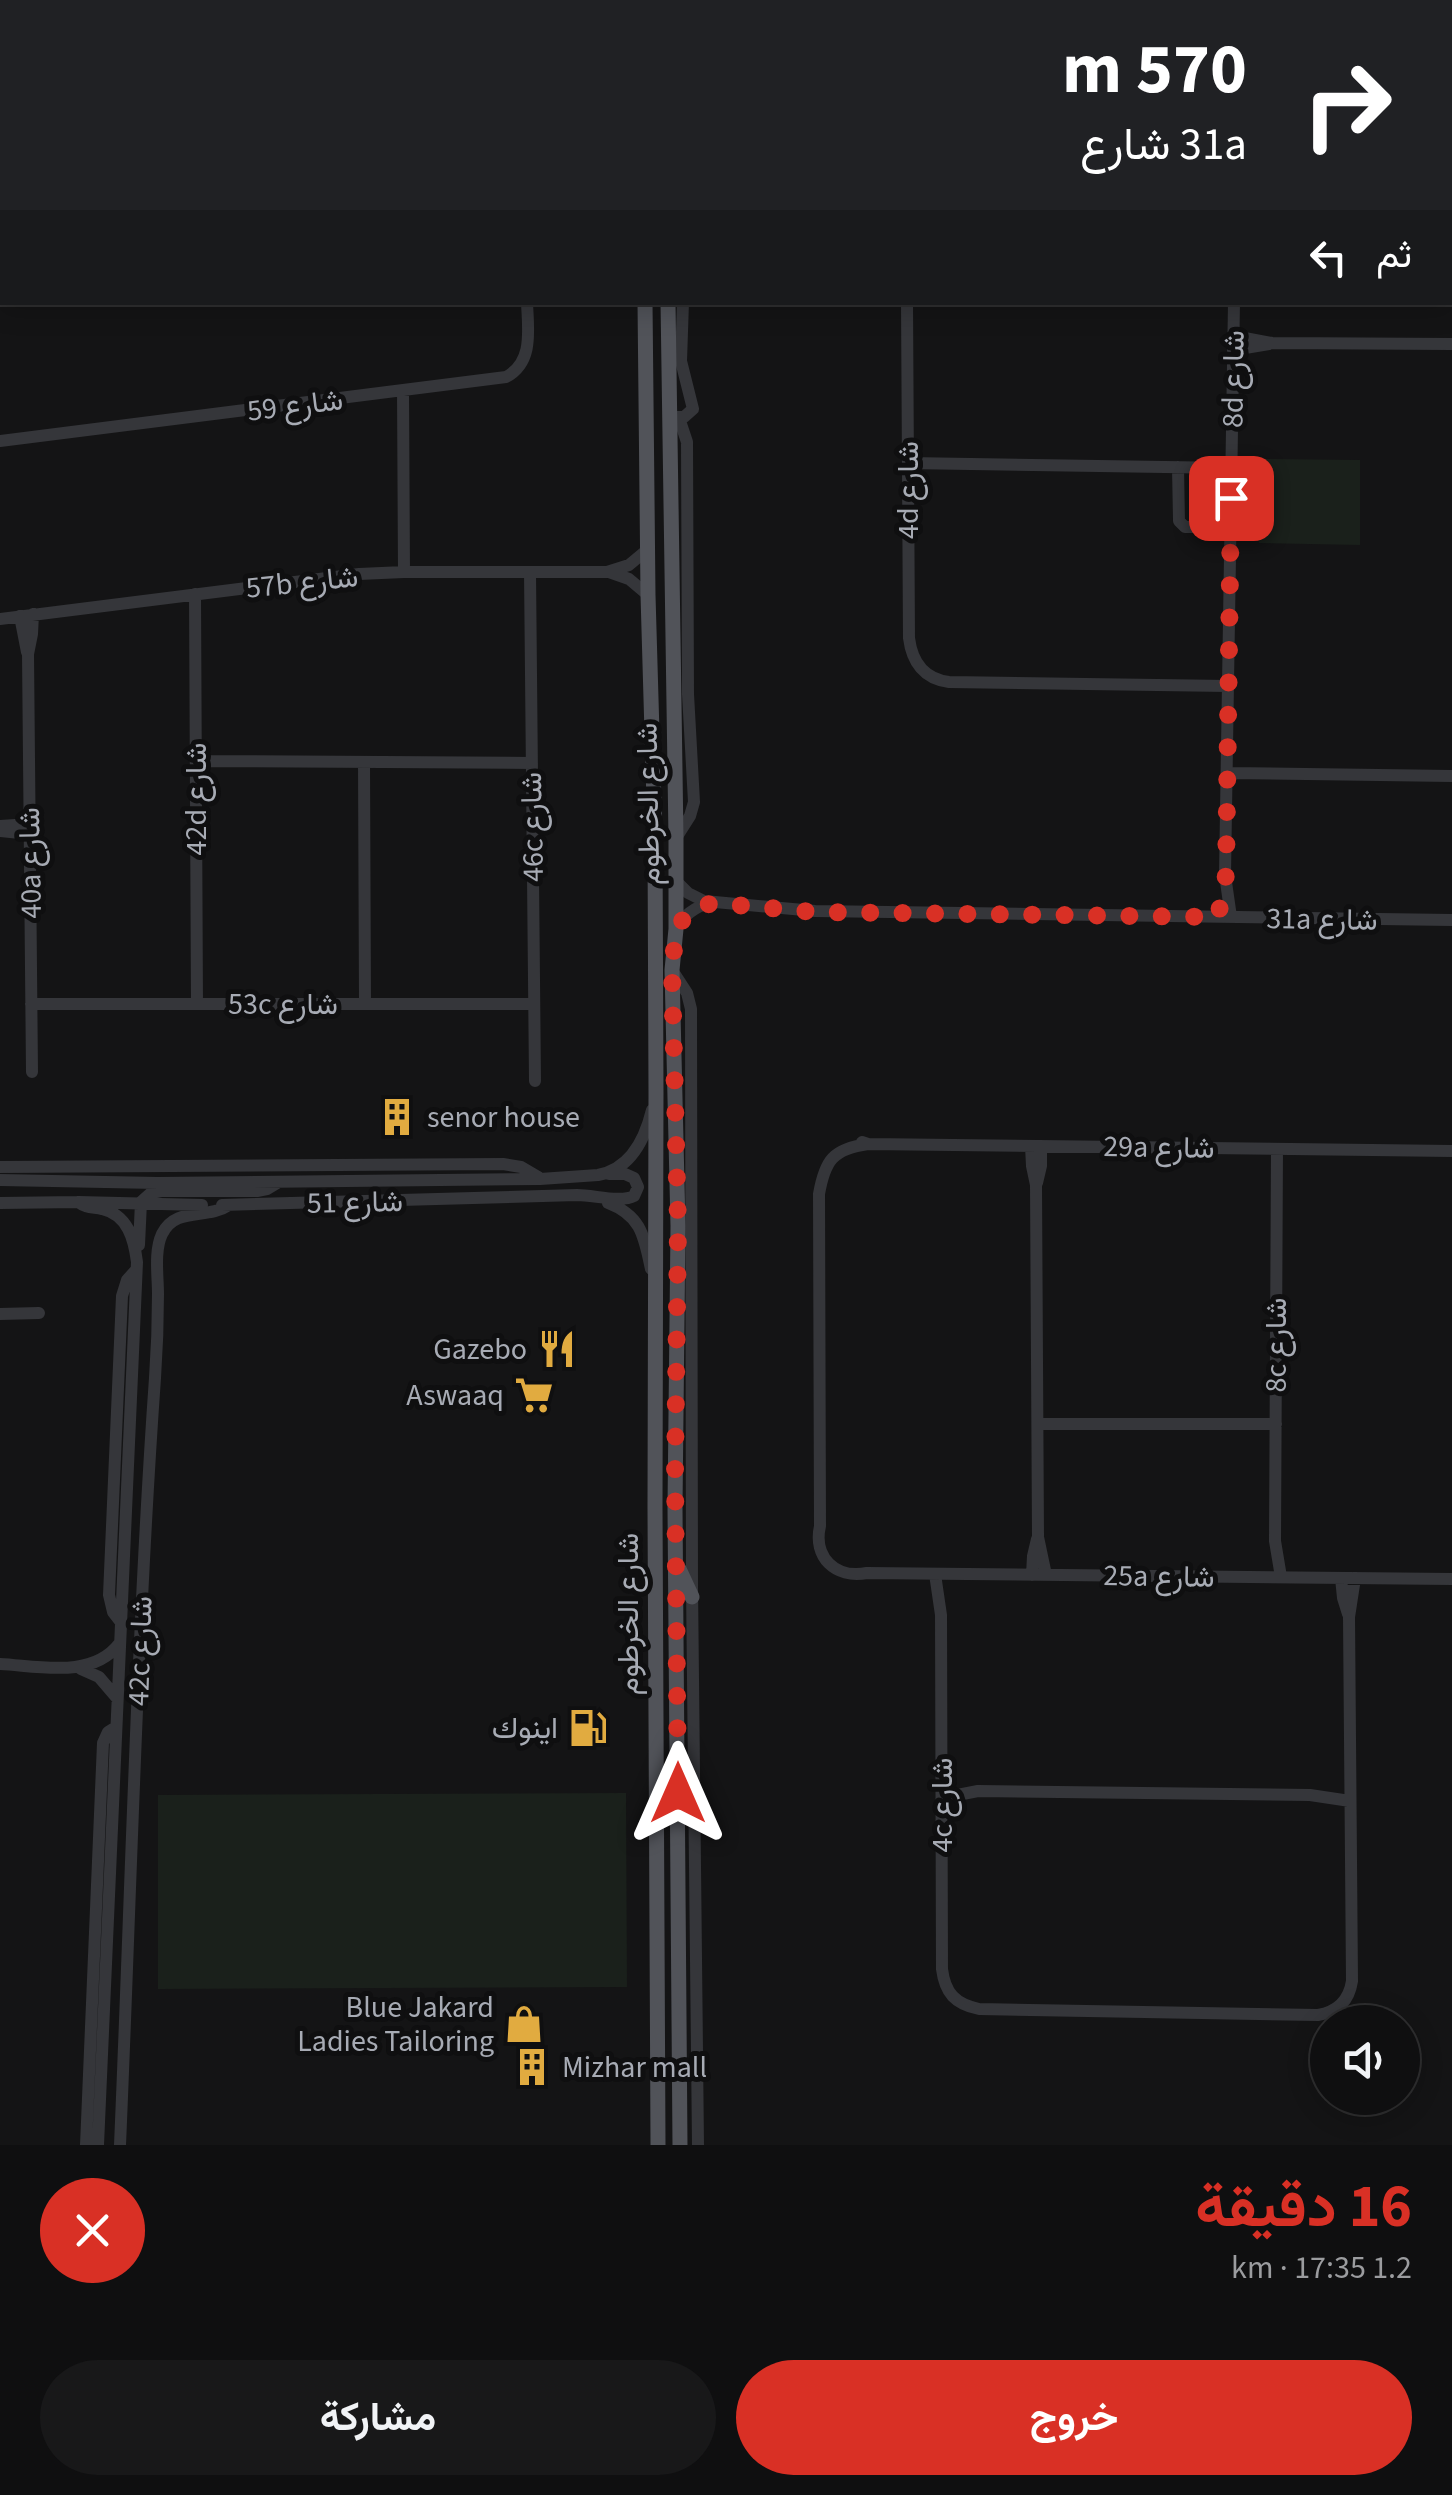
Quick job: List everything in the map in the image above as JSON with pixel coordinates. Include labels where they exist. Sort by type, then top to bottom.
[{"type":"main road","name":"شارع الخرطوم","points":[[646,305],[656,1093],[658,2145]]},
{"type":"main road","name":"شارع الخرطوم","points":[[668,305],[674,417],[676,929],[672,970],[678,1226],[675,1507],[680,2145]]},
{"type":"main road","points":[[654,925],[664,927],[668,934],[664,1000],[674,1049]]},
{"type":"main road","points":[[655,1507],[675,1507]]},
{"type":"main road","points":[[676,1562],[692,1597]]},
{"type":"street","name":"شارع 59","points":[[0,442],[497,379],[514,373],[528,349],[528,305]]},
{"type":"street","points":[[676,838],[694,802],[688,694],[687,442],[693,409],[681,361],[683,305]]},
{"type":"street","name":"4d شارع","points":[[907,305],[909,638],[912,654],[925,673],[949,682],[1228,686]]},
{"type":"street","name":"8d شارع","points":[[1224,917],[1234,305]]},
{"type":"street","points":[[1234,343],[1452,344]]},
{"type":"street","points":[[403,391],[404,572]]},
{"type":"street","points":[[687,442],[674,417],[688,416],[693,409]]},
{"type":"street","points":[[908,463],[1232,468]]},
{"type":"street","points":[[1178,467],[1178,521],[1184,527],[1230,527]]},
{"type":"street","name":"57b شارع","points":[[0,618],[359,574],[606,572],[629,565],[647,550]]},
{"type":"street","name":"46c شارع","points":[[530,572],[534,1081]]},
{"type":"street","name":"57b شارع","points":[[606,572],[629,580],[648,595]]},
{"type":"street","name":"42d شارع","points":[[194,594],[197,1004]]},
{"type":"street","name":"40a شارع","points":[[26,615],[22,635],[28,654],[32,1072]]},
{"type":"street","points":[[196,762],[532,763]]},
{"type":"street","points":[[364,762],[365,1004]]},
{"type":"street","points":[[1227,773],[1452,776]]},
{"type":"street","points":[[0,828],[30,829]]},
{"type":"street","name":"31a شارع","points":[[676,882],[696,898],[713,903],[815,912],[1452,920]]},
{"type":"street","points":[[676,929],[695,908],[713,903]]},
{"type":"street","points":[[672,970],[688,993],[691,1009],[698,2145]]},
{"type":"street","name":"53c شارع","points":[[31,1004],[534,1004]]},
{"type":"street","points":[[607,1174],[639,1146],[656,1093]]},
{"type":"street","name":"29a شارع","points":[[827,1556],[818,1542],[816,1175],[820,1163],[843,1143],[1451,1151]]},
{"type":"street","points":[[1036,1146],[1041,1166],[1036,1185],[1039,1575]]},
{"type":"street","name":"8c شارع","points":[[1275,1577],[1270,1558],[1275,1540],[1277,1149]]},
{"type":"street","points":[[0,1167],[503,1164],[520,1167],[540,1179]]},
{"type":"street","points":[[577,1194],[625,1200],[634,1196],[638,1187],[634,1178],[607,1174]]},
{"type":"street","name":"شارع 51","points":[[0,1180],[158,1183],[540,1179],[607,1174]]},
{"type":"street","points":[[120,1621],[110,1606],[108,1594],[122,1296],[126,1280],[137,1266],[142,1199],[155,1192],[257,1192],[279,1181]]},
{"type":"street","name":"شارع 51","points":[[0,1203],[228,1205],[577,1194],[618,1207],[634,1220],[643,1234],[655,1286]]},
{"type":"street","name":"42c شارع","points":[[78,1202],[120,1218],[131,1233],[137,1266],[98,2145]]},
{"type":"street","name":"42c شارع","points":[[120,2145],[159,1248],[163,1233],[179,1218],[228,1205]]},
{"type":"street","points":[[134,1309],[144,1305],[151,1310],[158,1339]]},
{"type":"street","points":[[0,1314],[38,1313]]},
{"type":"street","points":[[1038,1424],[1276,1424]]},
{"type":"street","name":"25a شارع","points":[[827,1556],[831,1566],[854,1575],[1452,1579]]},
{"type":"street","name":"4c شارع","points":[[941,1574],[946,1595],[941,1615],[942,1970],[949,1994],[960,2003],[979,2009],[1305,2013],[1340,2001],[1351,1988],[1350,1795]]},
{"type":"street","points":[[942,1791],[1350,1795],[1348,1578]]},
{"type":"street","points":[[0,1664],[73,1667],[100,1662],[119,1644]]},
{"type":"street","points":[[73,1667],[99,1677],[117,1698]]},
{"type":"street","points":[[86,2145],[103,1744],[108,1732],[116,1727]]},
{"type":"shaded area","points":[[1261,459],[1360,460],[1360,545],[1259,543]]},
{"type":"shaded area","points":[[626,1793],[627,1987],[158,1989],[158,1795]]},
{"type":"place","name":"senor house","points":[[397,1117]]},
{"type":"place","name":"Gazebo","points":[[557,1349]]},
{"type":"place","name":"Aswaaq","points":[[534,1395]]},
{"type":"place","name":"اينوك","points":[[588,1728]]},
{"type":"place","name":"Blue Jakard Ladies Tailoring","points":[[524,2024]]},
{"type":"place","name":"Mizhar mall","points":[[532,2067]]},
{"type":"route","points":[[678,1793],[678,1226],[672,970],[676,929],[695,908],[713,903],[815,912],[1218,917],[1226,875],[1231,498]]}]
